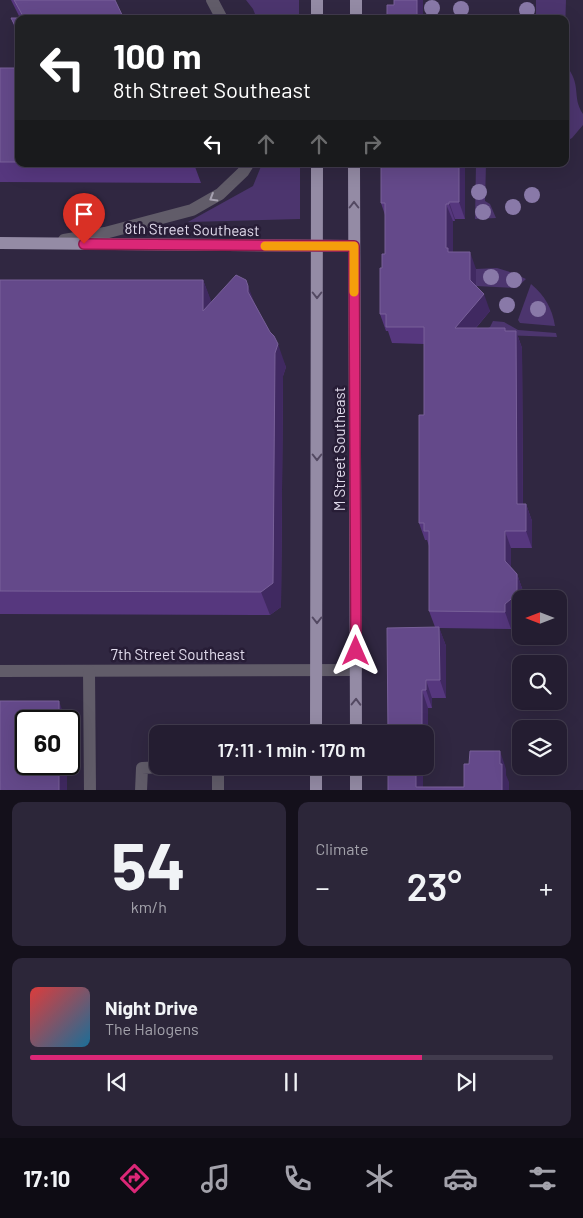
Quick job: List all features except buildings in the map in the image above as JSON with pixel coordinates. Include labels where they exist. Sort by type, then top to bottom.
[{"type":"main road","points":[[317,0],[317,15]]},
{"type":"main road","points":[[356,0],[356,15]]},
{"type":"main road","name":"M Street Southeast","points":[[316,725],[317,167]]},
{"type":"main road","name":"M Street Southeast","points":[[354,167],[356,725]]},
{"type":"main road","name":"8th Street Southeast","points":[[0,243],[354,246]]},
{"type":"main road","points":[[316,775],[316,790]]},
{"type":"main road","points":[[356,775],[356,790]]},
{"type":"street","points":[[212,0],[220,15]]},
{"type":"street","points":[[50,243],[105,233],[192,210],[220,194],[246,167]]},
{"type":"street","name":"7th Street Southeast","points":[[0,670],[356,670]]},
{"type":"street","points":[[90,670],[90,790]]},
{"type":"street","points":[[141,790],[142,768],[149,768]]},
{"type":"street","points":[[218,775],[218,790]]},
{"type":"shaded area","points":[[246,0],[299,0],[299,15],[255,15]]},
{"type":"shaded area","points":[[536,0],[566,0],[566,15],[536,15]]},
{"type":"shaded area","points":[[569,70],[574,79],[578,102],[583,114],[583,125],[569,140]]},
{"type":"shaded area","points":[[261,167],[300,167],[300,219],[188,222],[253,186]]},
{"type":"shaded area","points":[[476,167],[486,167],[485,201],[490,204],[496,218],[475,219]]},
{"type":"shaded area","points":[[497,268],[526,279],[516,288],[476,286],[476,269]]},
{"type":"shaded area","points":[[531,284],[547,303],[555,326],[520,323],[518,320]]},
{"type":"shaded area","points":[[493,321],[504,322],[518,330],[556,333],[557,337],[476,334],[490,327]]},
{"type":"slow traffic","points":[[265,246],[354,246],[354,292]]},
{"type":"route","points":[[84,244],[354,246],[356,651]]}]
